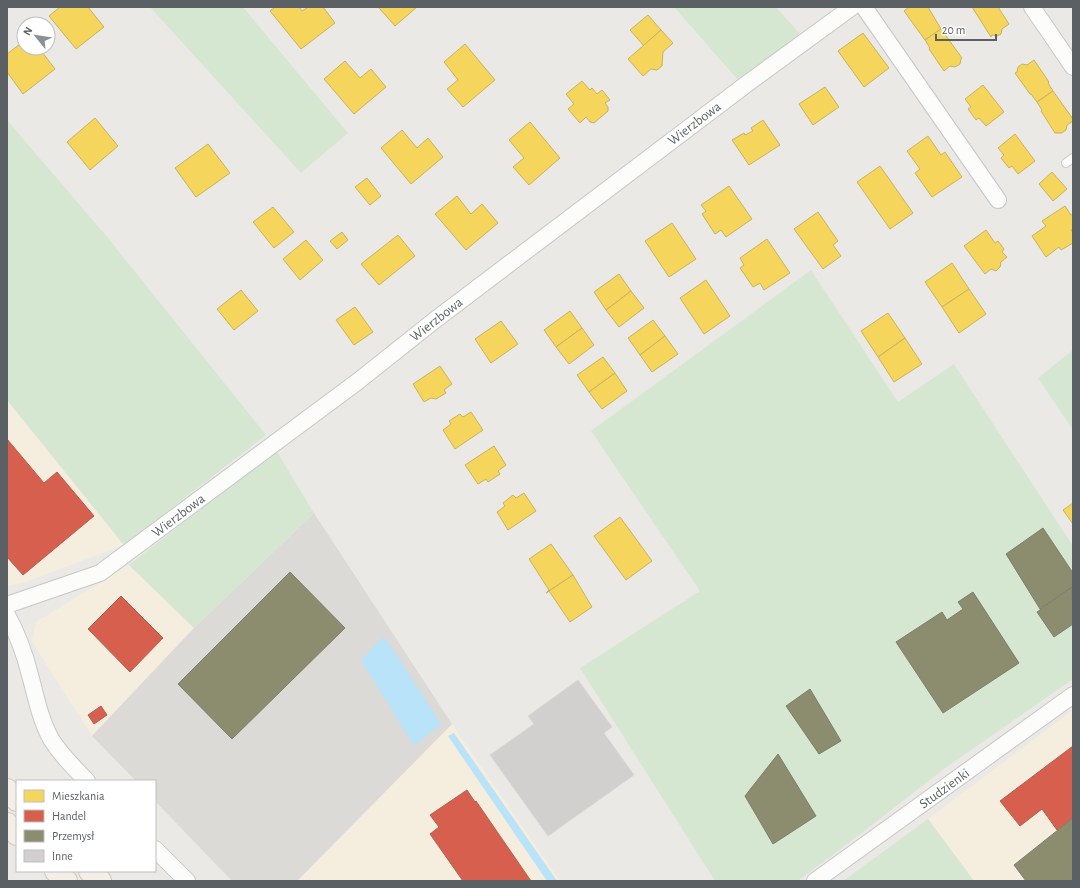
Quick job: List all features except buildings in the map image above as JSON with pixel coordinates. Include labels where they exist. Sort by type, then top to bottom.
[{"type":"main road","points":[[7,790],[16,799]]},
{"type":"main road","points":[[7,824],[16,833]]},
{"type":"main road","points":[[57,872],[66,881]]},
{"type":"main road","points":[[91,872],[100,881]]},
{"type":"street","name":"Wierzbowa","points":[[7,605],[100,573],[357,382],[434,320],[748,83],[852,7]]},
{"type":"street","points":[[864,7],[998,200]]},
{"type":"street","points":[[1032,7],[1073,67]]},
{"type":"street","points":[[7,615],[21,646],[30,674],[36,701],[51,738],[61,754],[86,780]]},
{"type":"street","name":"Studzienki","points":[[815,881],[1073,694]]},
{"type":"street","points":[[156,850],[187,881]]},
{"type":"shaded area","points":[[7,400],[124,545],[26,582],[7,586]]},
{"type":"shaded area","points":[[314,513],[452,724],[297,881],[232,881],[156,802],[156,780],[135,780],[92,736],[194,628]]},
{"type":"shaded area","points":[[129,565],[194,628],[92,736],[32,642],[36,622]]},
{"type":"shaded area","points":[[1073,710],[1073,881],[974,881],[928,819]]},
{"type":"shaded area","points":[[452,724],[560,881],[298,881]]},
{"type":"green space","points":[[150,7],[243,7],[348,133],[301,173]]},
{"type":"green space","points":[[674,7],[776,7],[800,34],[738,80]]},
{"type":"green space","points":[[7,120],[108,238],[266,435],[124,545],[7,400]]},
{"type":"green space","points":[[811,270],[898,402],[954,364],[1073,546],[1073,679],[944,769],[798,881],[715,881],[580,668],[700,591],[591,431]]},
{"type":"green space","points":[[1073,350],[1073,430],[1038,378]]},
{"type":"green space","points":[[276,450],[314,513],[194,628],[129,565]]},
{"type":"green space","points":[[928,819],[974,881],[843,881]]},
{"type":"water","points":[[384,636],[441,724],[414,746],[361,660]]},
{"type":"water","points":[[454,733],[557,881],[547,881],[448,736]]}]
